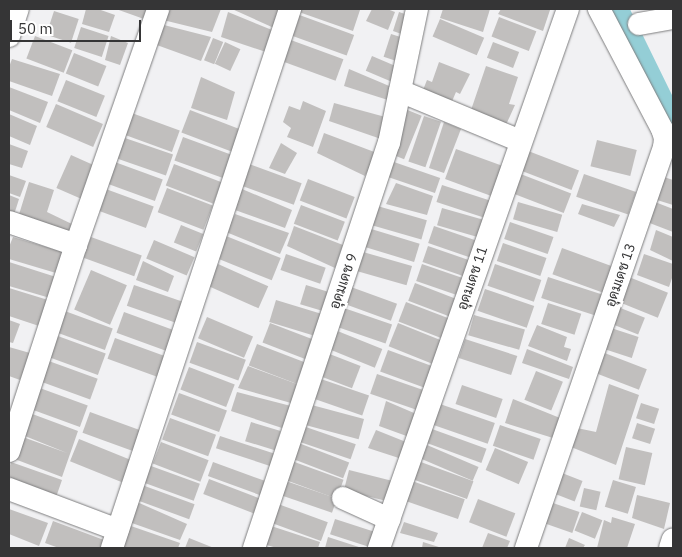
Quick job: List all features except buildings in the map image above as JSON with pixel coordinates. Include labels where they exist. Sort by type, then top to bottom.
[{"type":"street","points":[[9,36],[18,9]]},
{"type":"street","points":[[9,451],[76,245],[158,9]]},
{"type":"street","points":[[9,489],[115,539],[290,9]]},
{"type":"street","name":"อุดมเดช 9","points":[[254,548],[389,143],[417,9]]},
{"type":"street","name":"อุดมเดช 11","points":[[379,548],[520,140],[568,9]]},
{"type":"street","name":"อุดมเดช 13","points":[[526,548],[664,148],[669,142],[599,9]]},
{"type":"street","points":[[639,24],[673,18]]},
{"type":"street","points":[[400,91],[520,140]]},
{"type":"street","points":[[9,222],[76,245]]},
{"type":"street","points":[[343,498],[389,519]]},
{"type":"street","points":[[670,548],[673,540]]},
{"type":"waterway","points":[[619,9],[673,119]]}]
